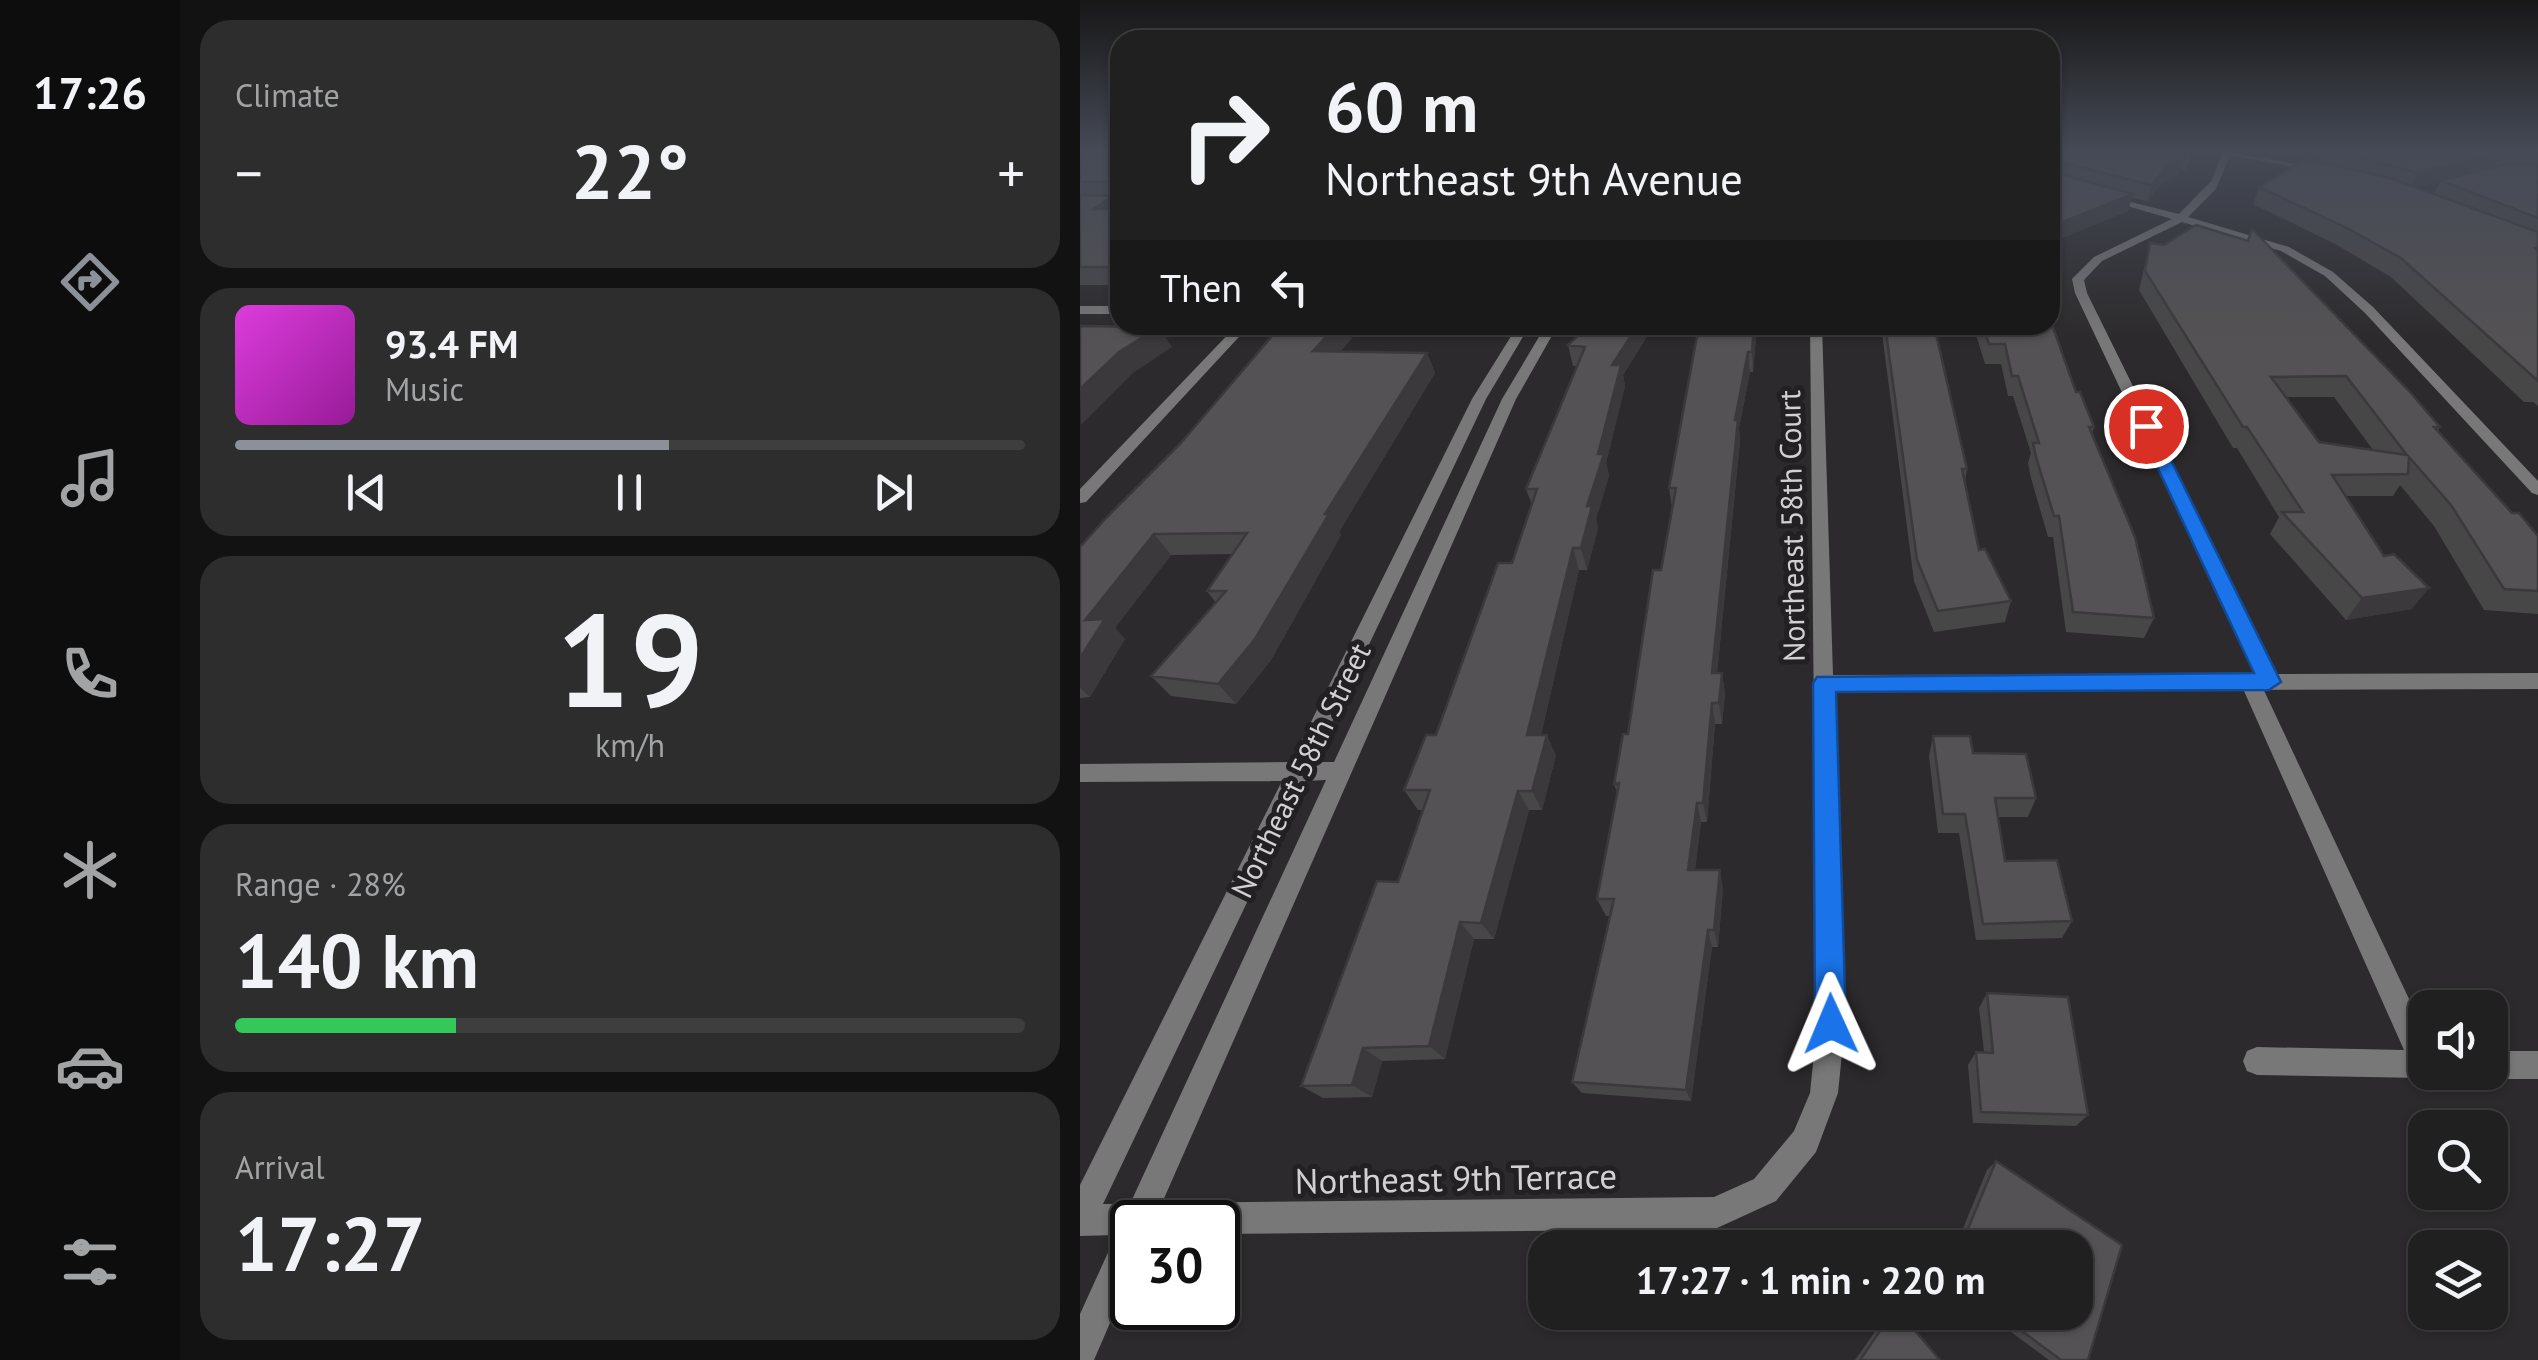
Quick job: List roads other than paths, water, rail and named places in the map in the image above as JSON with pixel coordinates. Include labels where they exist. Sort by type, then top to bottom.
[{"type":"street","points":[[2168,214],[2285,249],[2329,274],[2369,310],[2538,490]]},
{"type":"street","points":[[2185,214],[2098,258],[2078,279],[2081,292],[2260,682],[2408,1029]]},
{"type":"street","points":[[1080,310],[1110,310]]},
{"type":"street","points":[[1080,498],[1235,335]]},
{"type":"street","name":"Northeast 58th Street","points":[[1080,1219],[1479,400],[1518,335]]},
{"type":"street","name":"Northeast 58th Street","points":[[1149,1200],[1509,399],[1546,335]]},
{"type":"street","name":"Northeast 58th Court","points":[[1806,1141],[1824,1093],[1831,1024],[1816,335]]},
{"type":"street","points":[[1080,478],[1100,478]]},
{"type":"street","points":[[1825,683],[2538,680]]},
{"type":"street","points":[[1080,773],[1344,771]]},
{"type":"street","points":[[2257,1061],[2408,1064]]},
{"type":"street","points":[[2508,1064],[2538,1065]]},
{"type":"street","name":"Northeast 9th Terrace","points":[[1240,1224],[1716,1212],[1766,1190],[1806,1141]]},
{"type":"street","name":"Northeast 9th Terrace","points":[[1080,1219],[1110,1223]]},
{"type":"street","name":"Northeast 58th Street","points":[[1080,1352],[1110,1286]]}]
